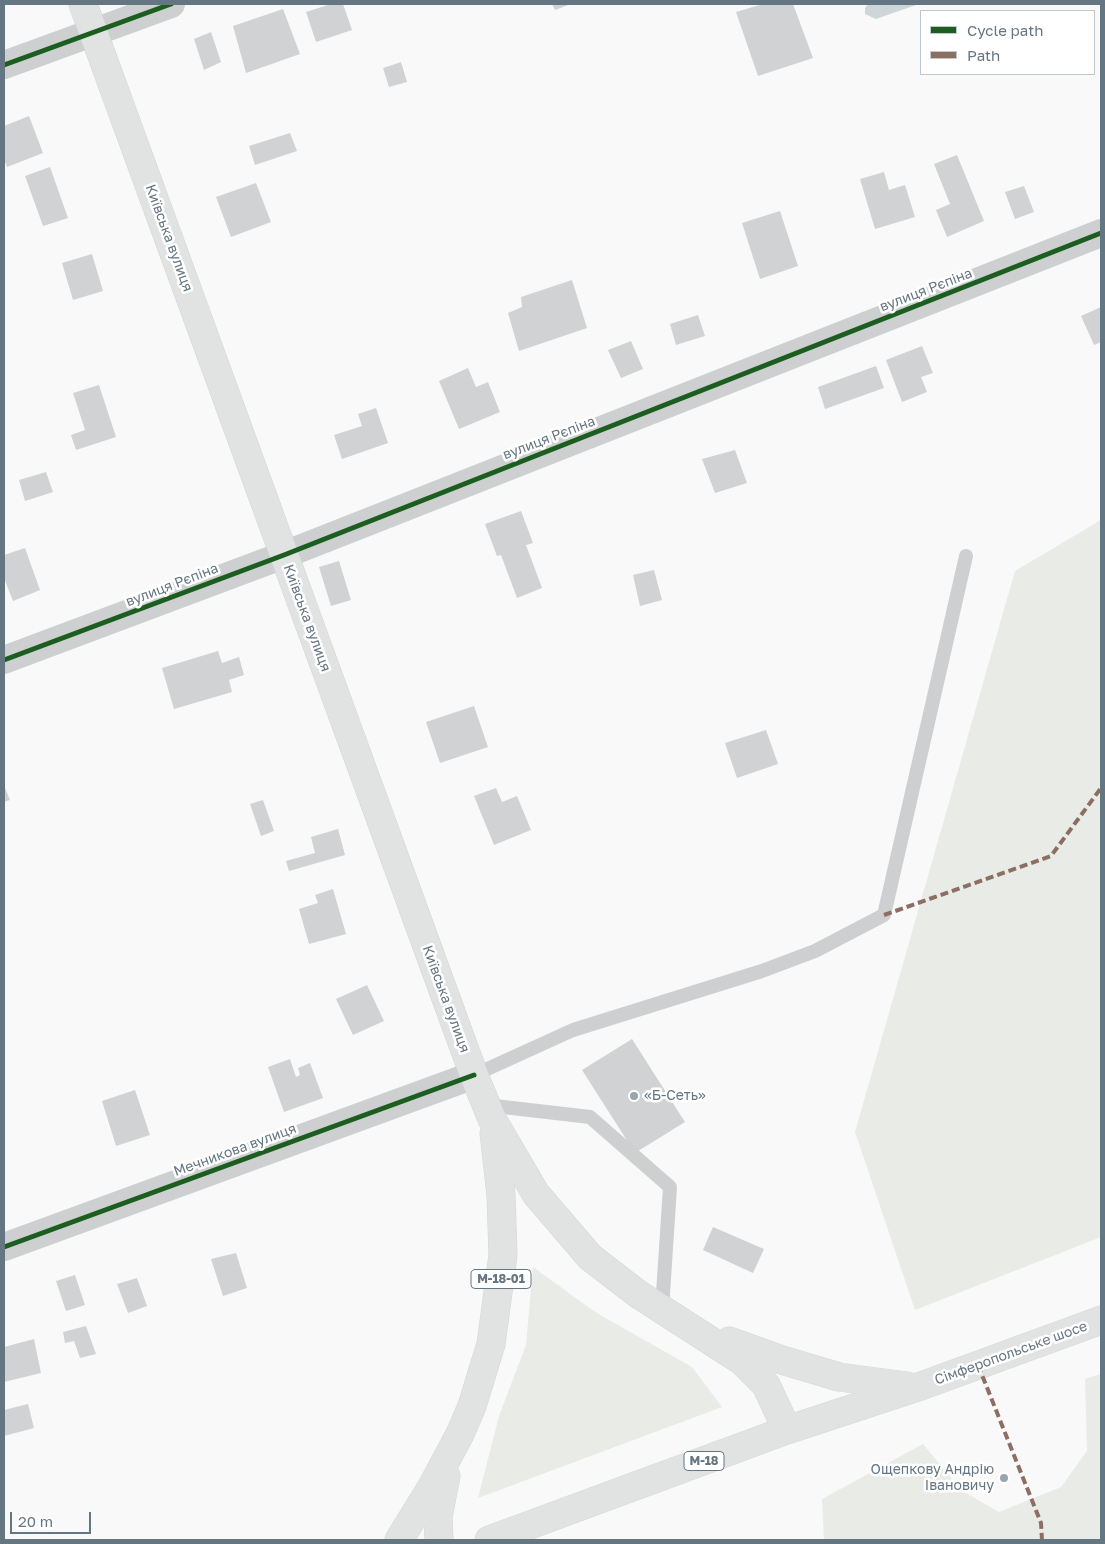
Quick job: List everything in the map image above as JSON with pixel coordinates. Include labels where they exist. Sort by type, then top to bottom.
[{"type":"highway","name":"Київська вулиця","points":[[83,4],[489,1112]]},
{"type":"highway","name":"М-18-01","points":[[489,1112],[523,1174],[569,1235],[596,1262],[662,1309],[723,1347],[756,1374],[772,1394],[787,1430]]},
{"type":"highway","name":"М-18-01","points":[[439,1540],[440,1503],[444,1482],[483,1374],[491,1344],[501,1282],[501,1195],[489,1112]]},
{"type":"highway","name":"М-18-01","points":[[662,1309],[721,1338],[811,1370],[869,1382],[921,1386]]},
{"type":"highway","name":"Сімферопольське шосе","points":[[921,1386],[1101,1320]]},
{"type":"highway","name":"М-18","points":[[488,1540],[787,1430],[921,1386]]},
{"type":"highway","name":"М-18-01","points":[[399,1540],[430,1490],[460,1434]]},
{"type":"street","points":[[4,65],[171,4]]},
{"type":"street","name":"вулиця Рєпіна","points":[[4,660],[284,555],[1101,233]]},
{"type":"street","name":"Мечникова вулиця","points":[[4,1246],[474,1075]]},
{"type":"lane","points":[[474,1075],[573,1030],[762,971],[815,951],[884,915],[966,556]]},
{"type":"lane","points":[[489,1112],[590,1117],[670,1187],[662,1309]]},
{"type":"shaded area","points":[[868,4],[916,5],[876,19],[865,14],[865,8]]},
{"type":"shaded area","points":[[1101,520],[1101,1237],[915,1310],[855,1132],[1015,571]]},
{"type":"shaded area","points":[[533,1267],[595,1312],[692,1367],[722,1407],[478,1498],[499,1416],[526,1345]]},
{"type":"shaded area","points":[[1101,1374],[1101,1540],[824,1540],[822,1499],[923,1444],[961,1490],[999,1512],[1061,1487],[1087,1451],[1085,1379]]},
{"type":"building","points":[[331,4],[343,4],[352,30],[316,42],[306,12]]},
{"type":"building","points":[[552,4],[571,4],[555,10]]},
{"type":"building","points":[[763,4],[793,4],[813,58],[758,76],[736,12]]},
{"type":"building","points":[[283,9],[300,54],[246,73],[233,26]]},
{"type":"building","points":[[211,32],[221,62],[204,70],[194,39]]},
{"type":"building","points":[[401,62],[407,82],[389,87],[383,68]]},
{"type":"building","points":[[29,116],[43,153],[7,167],[4,159],[4,126]]},
{"type":"building","points":[[290,133],[297,151],[255,165],[249,146]]},
{"type":"building","points":[[957,155],[984,221],[947,237],[936,210],[950,204],[934,164]]},
{"type":"building","points":[[50,167],[68,218],[43,226],[25,176]]},
{"type":"building","points":[[884,172],[889,190],[905,185],[915,217],[875,229],[860,179]]},
{"type":"building","points":[[256,183],[271,222],[231,237],[216,197]]},
{"type":"building","points":[[1024,186],[1034,212],[1015,219],[1005,192]]},
{"type":"building","points":[[780,211],[798,266],[760,279],[742,223]]},
{"type":"building","points":[[92,254],[103,291],[73,300],[62,263]]},
{"type":"building","points":[[572,280],[587,328],[519,351],[508,313],[522,307],[521,297]]},
{"type":"building","points":[[1101,307],[1101,342],[1094,345],[1081,316]]},
{"type":"building","points":[[698,315],[705,336],[676,345],[670,324]]},
{"type":"building","points":[[631,341],[643,369],[621,378],[608,350]]},
{"type":"building","points":[[922,346],[933,373],[921,377],[927,392],[902,402],[886,360]]},
{"type":"building","points":[[876,366],[884,388],[825,409],[818,387]]},
{"type":"building","points":[[468,368],[476,387],[488,382],[500,412],[459,429],[439,381]]},
{"type":"building","points":[[99,385],[116,437],[76,450],[71,435],[85,430],[73,393]]},
{"type":"building","points":[[376,408],[388,443],[342,459],[334,435],[362,426],[358,414]]},
{"type":"building","points":[[735,450],[747,483],[715,493],[702,459]]},
{"type":"building","points":[[46,472],[53,492],[25,501],[19,480]]},
{"type":"building","points":[[521,511],[533,543],[526,545],[542,588],[517,598],[501,555],[497,556],[485,524]]},
{"type":"building","points":[[25,548],[40,590],[13,601],[4,578],[4,555]]},
{"type":"building","points":[[339,561],[351,600],[331,606],[319,567]]},
{"type":"building","points":[[654,570],[662,600],[640,606],[633,575]]},
{"type":"building","points":[[218,651],[222,663],[239,657],[244,675],[229,680],[232,692],[174,709],[162,668]]},
{"type":"building","points":[[474,706],[488,747],[440,763],[426,722]]},
{"type":"building","points":[[766,730],[778,764],[737,778],[725,743]]},
{"type":"building","points":[[4,785],[10,800],[4,802]]},
{"type":"building","points":[[496,788],[502,802],[517,796],[531,830],[494,845],[474,796]]},
{"type":"building","points":[[263,800],[274,831],[261,836],[250,804]]},
{"type":"building","points":[[338,829],[345,855],[289,871],[286,861],[315,853],[311,837]]},
{"type":"building","points":[[333,889],[346,934],[309,944],[299,909],[318,903],[315,895]]},
{"type":"building","points":[[367,985],[384,1021],[353,1035],[336,999]]},
{"type":"building","name":"«Б-Сеть»","points":[[632,1039],[685,1122],[635,1153],[582,1070]]},
{"type":"building","points":[[290,1059],[296,1077],[300,1075],[298,1068],[310,1063],[323,1098],[284,1112],[268,1067]]},
{"type":"building","points":[[135,1090],[150,1135],[116,1146],[102,1101]]},
{"type":"building","points":[[713,1227],[764,1249],[753,1273],[703,1250]]},
{"type":"building","points":[[236,1253],[247,1288],[223,1296],[211,1259]]},
{"type":"building","points":[[75,1275],[85,1305],[66,1311],[56,1281]]},
{"type":"building","points":[[137,1278],[147,1306],[128,1313],[117,1284]]},
{"type":"building","points":[[86,1326],[96,1354],[80,1358],[74,1341],[65,1343],[63,1332]]},
{"type":"building","points":[[34,1339],[41,1373],[4,1382],[4,1347]]},
{"type":"building","points":[[28,1404],[34,1428],[4,1436],[4,1410]]},
{"type":"marked path","points":[[884,915],[1051,856],[1101,788]]},
{"type":"marked path","points":[[978,1365],[1041,1523],[1042,1540]]},
{"type":"cycle path","points":[[4,65],[171,4]]},
{"type":"cycle path","points":[[4,660],[284,555],[1101,233]]},
{"type":"cycle path","points":[[4,1247],[474,1075]]},
{"type":"place","name":"«Б-Сеть»","points":[[634,1096]]},
{"type":"place","name":"Ощепкову Андрію Івановичу","points":[[1004,1478]]}]
